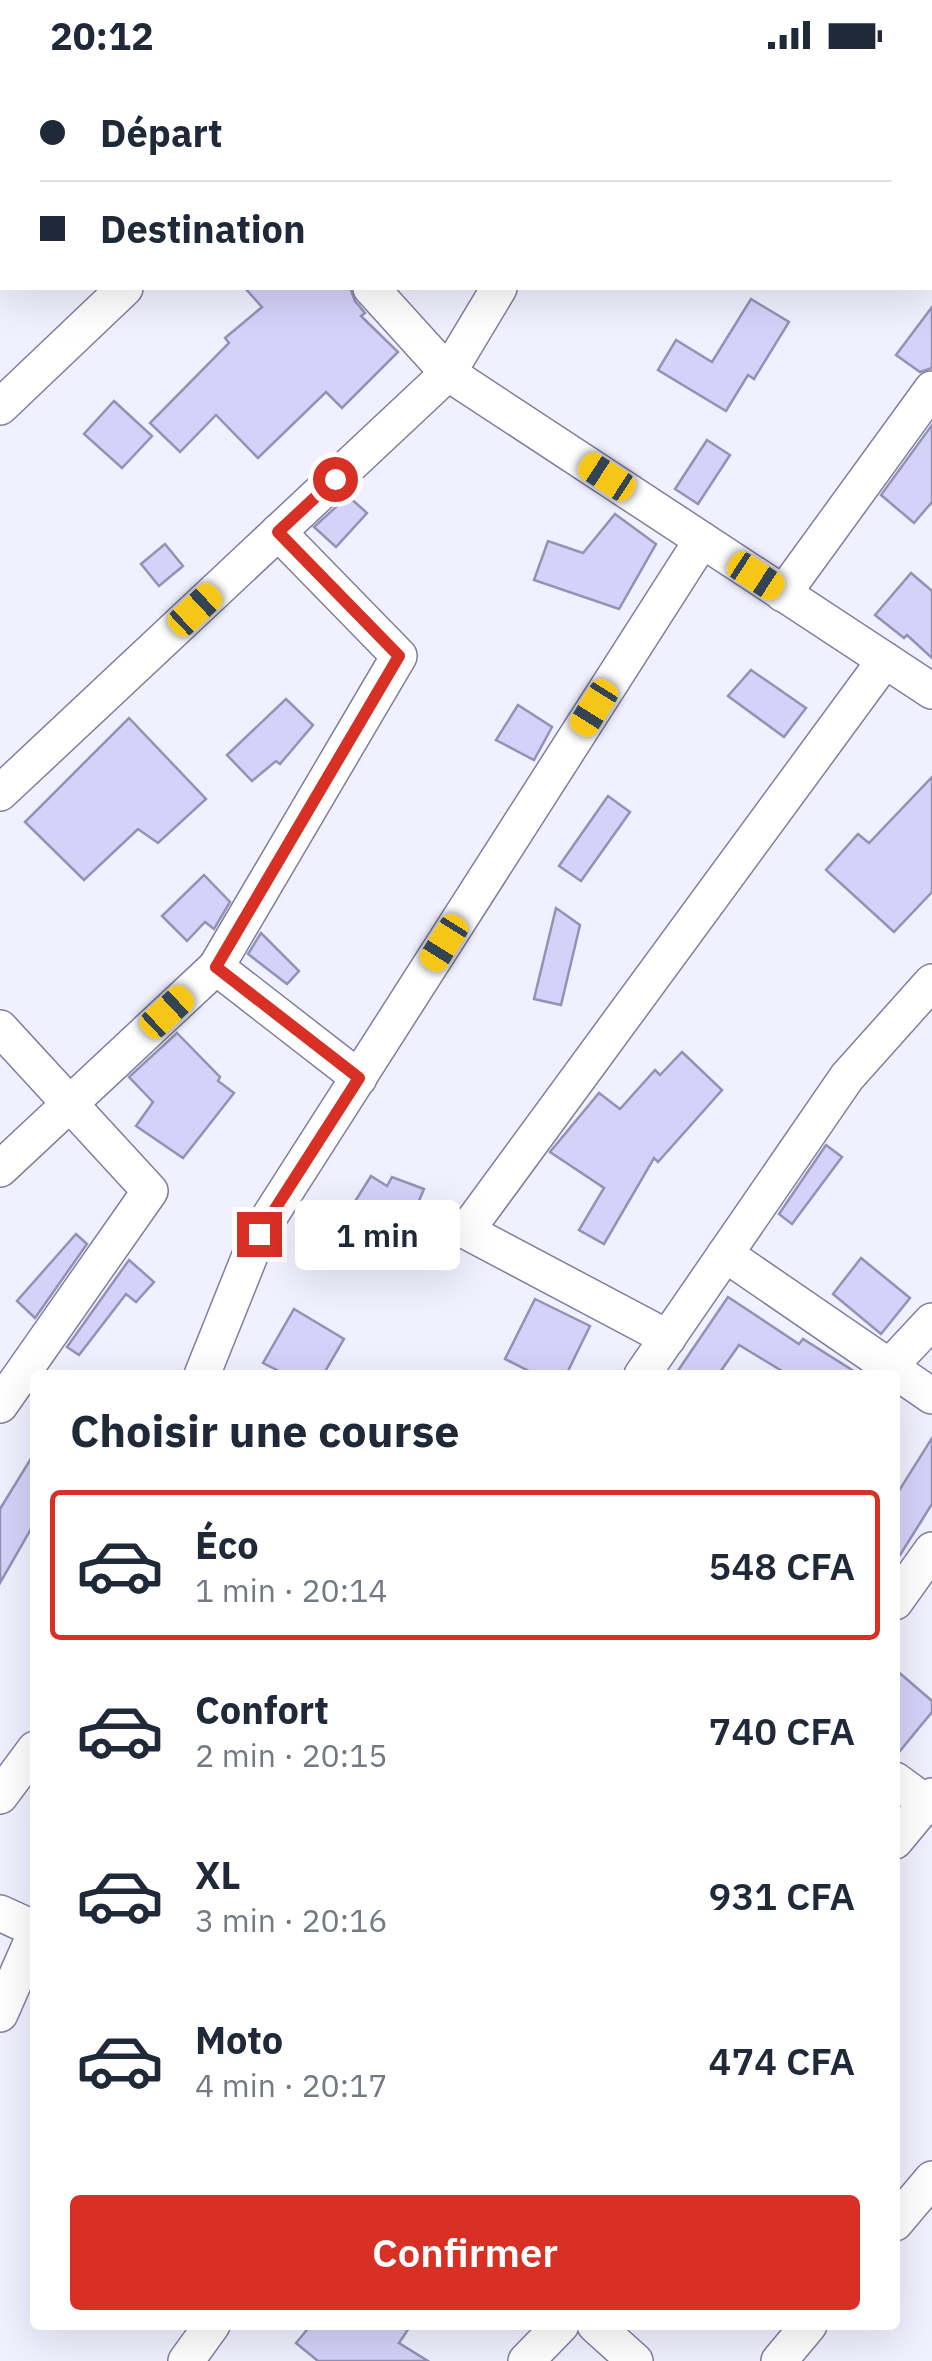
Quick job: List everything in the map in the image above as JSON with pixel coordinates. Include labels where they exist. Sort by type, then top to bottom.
[{"type":"street","points":[[0,406],[123,290]]},
{"type":"street","points":[[373,290],[448,373],[932,691]]},
{"type":"street","points":[[0,793],[448,373],[498,290]]},
{"type":"street","points":[[783,594],[932,389]]},
{"type":"street","points":[[0,1169],[216,967],[399,656],[278,532]]},
{"type":"street","points":[[204,1370],[259,1234],[702,540]]},
{"type":"street","points":[[668,1338],[466,1231],[885,660]]},
{"type":"street","points":[[216,967],[359,1078]]},
{"type":"street","points":[[646,1370],[847,1077],[932,982]]},
{"type":"street","points":[[0,1028],[150,1190],[0,1405]]},
{"type":"street","points":[[724,1254],[896,1370]]},
{"type":"street","points":[[890,1366],[932,1321]]},
{"type":"street","points":[[900,1373],[932,1396]]},
{"type":"street","points":[[900,1595],[932,1550]]},
{"type":"street","points":[[0,1796],[30,1756]]},
{"type":"street","points":[[900,1783],[930,1802],[900,1835]]},
{"type":"street","points":[[0,1913],[30,1929]]},
{"type":"street","points":[[0,2014],[30,1944]]},
{"type":"street","points":[[900,2217],[932,2179]]},
{"type":"street","points":[[186,2361],[208,2330]]},
{"type":"street","points":[[526,2361],[556,2330]]},
{"type":"street","points":[[601,2330],[635,2361]]},
{"type":"street","points":[[778,2361],[805,2330]]},
{"type":"building","points":[[247,290],[351,290],[365,313],[361,316],[398,352],[342,408],[326,392],[258,458],[216,415],[180,452],[150,423],[229,343],[225,338],[262,307]]},
{"type":"building","points":[[751,299],[789,322],[754,379],[748,375],[726,411],[658,370],[676,340],[712,362]]},
{"type":"building","points":[[932,307],[932,368],[920,372],[896,355]]},
{"type":"building","points":[[114,401],[152,436],[122,468],[84,434]]},
{"type":"building","points":[[932,425],[932,502],[914,523],[881,495]]},
{"type":"building","points":[[707,440],[730,455],[698,504],[675,489]]},
{"type":"building","points":[[348,496],[367,513],[336,547],[314,527]]},
{"type":"building","points":[[615,514],[656,544],[619,609],[534,580],[548,541],[583,553]]},
{"type":"building","points":[[165,544],[183,566],[159,586],[141,564]]},
{"type":"building","points":[[911,573],[932,591],[932,658],[907,635],[904,638],[875,615]]},
{"type":"building","points":[[751,670],[806,708],[784,737],[728,696]]},
{"type":"building","points":[[286,699],[313,725],[280,764],[276,761],[252,781],[227,755]]},
{"type":"building","points":[[518,705],[552,727],[534,760],[496,740]]},
{"type":"building","points":[[129,718],[206,799],[158,843],[138,829],[84,880],[25,822]]},
{"type":"building","points":[[932,777],[932,892],[894,932],[826,870],[858,834],[869,843]]},
{"type":"building","points":[[608,796],[630,812],[581,881],[559,866]]},
{"type":"building","points":[[204,875],[230,902],[214,929],[205,922],[187,941],[162,916]]},
{"type":"building","points":[[556,908],[580,925],[561,1005],[534,999]]},
{"type":"building","points":[[261,933],[299,971],[287,984],[248,954]]},
{"type":"building","points":[[177,1033],[220,1077],[218,1081],[234,1093],[183,1158],[136,1126],[153,1102],[129,1077]]},
{"type":"building","points":[[682,1052],[722,1090],[658,1162],[654,1158],[604,1244],[579,1230],[604,1188],[550,1152],[599,1093],[620,1109],[655,1070],[660,1075]]},
{"type":"building","points":[[826,1145],[842,1157],[792,1224],[779,1214]]},
{"type":"building","points":[[371,1176],[387,1186],[392,1177],[424,1189],[405,1234],[349,1211]]},
{"type":"building","points":[[76,1234],[87,1244],[35,1318],[17,1301]]},
{"type":"building","points":[[861,1258],[910,1298],[881,1334],[833,1294]]},
{"type":"building","points":[[129,1260],[154,1282],[136,1302],[126,1294],[79,1355],[67,1347]]},
{"type":"building","points":[[728,1297],[799,1344],[803,1339],[852,1370],[780,1370],[739,1345],[722,1370],[678,1370]]},
{"type":"building","points":[[535,1299],[590,1326],[568,1370],[527,1370],[505,1359]]},
{"type":"building","points":[[294,1309],[344,1339],[326,1370],[277,1370],[263,1363]]},
{"type":"building","points":[[932,1438],[932,1504],[900,1555],[900,1489]]},
{"type":"building","points":[[30,1460],[30,1531],[0,1583],[0,1509]]},
{"type":"building","points":[[900,1673],[932,1701],[932,1712],[900,1751]]},
{"type":"building","points":[[307,2330],[408,2330],[399,2343],[428,2361],[318,2361],[296,2343]]},
{"type":"route","points":[[259,1234],[359,1078],[216,967],[399,656],[278,532],[335,479]]}]
